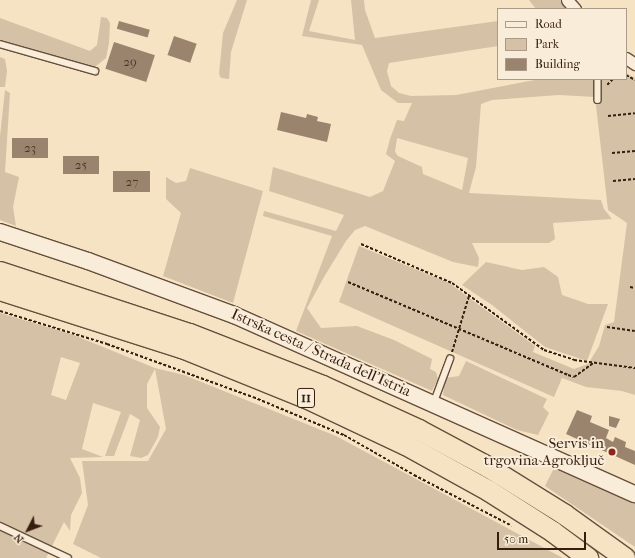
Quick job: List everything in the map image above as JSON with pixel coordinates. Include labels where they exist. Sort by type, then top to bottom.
[{"type":"highway","name":"11","points":[[0,272],[190,334],[330,389],[418,430],[488,467],[565,515],[625,558]]},
{"type":"highway","name":"11","points":[[0,290],[182,348],[306,398],[406,445],[489,491],[553,532],[588,558]]},
{"type":"street","points":[[567,0],[574,8]]},
{"type":"street","name":"Istrska cesta / Strada dell'Istria","points":[[0,232],[212,306],[434,402],[635,494]]},
{"type":"lane","points":[[0,44],[95,72]]},
{"type":"lane","points":[[598,80],[598,100]]},
{"type":"lane","points":[[434,402],[450,359]]},
{"type":"lane","points":[[0,526],[68,558]]},
{"type":"path","points":[[608,116],[635,113]]},
{"type":"path","points":[[612,153],[635,151]]},
{"type":"path","points":[[613,182],[635,180]]},
{"type":"path","points":[[361,244],[452,283],[544,350],[574,360],[593,364],[635,368]]},
{"type":"path","points":[[348,282],[574,377],[593,364]]},
{"type":"path","points":[[630,287],[635,288]]},
{"type":"path","points":[[450,359],[469,296]]},
{"type":"path","points":[[0,311],[115,346],[253,397],[337,432],[519,529]]},
{"type":"path","points":[[607,327],[635,331]]},
{"type":"green space","points":[[237,0],[247,0],[231,52],[229,79],[221,78],[219,74],[223,33]]},
{"type":"green space","points":[[311,0],[319,0],[309,31],[355,40],[351,0],[364,0],[365,10],[375,38],[497,21],[497,46],[389,63],[387,71],[391,86],[399,93],[411,96],[456,95],[535,80],[627,80],[627,74],[635,78],[635,395],[622,391],[586,387],[562,378],[554,397],[339,302],[359,246],[449,283],[535,346],[533,352],[574,369],[588,364],[599,346],[605,325],[614,322],[627,223],[608,210],[595,97],[559,95],[492,100],[481,104],[476,167],[469,193],[601,200],[604,209],[612,219],[553,223],[555,239],[549,243],[472,243],[479,258],[478,267],[453,262],[365,226],[355,230],[346,241],[324,277],[307,308],[321,328],[357,326],[394,340],[432,359],[430,369],[436,372],[438,379],[432,391],[296,331],[332,236],[263,216],[264,211],[336,231],[344,215],[269,191],[273,167],[370,197],[383,191],[395,161],[386,154],[390,139],[397,120],[404,121],[412,103],[398,103],[381,90],[362,45],[302,36]],"holes":[[[397,138],[468,158],[462,190],[423,174],[422,167],[398,156],[395,152]]]},
{"type":"green space","points":[[529,0],[562,0],[569,8],[535,8]]},
{"type":"green space","points":[[101,17],[107,18],[110,23],[109,43],[106,58],[95,67],[82,67],[53,56],[0,42],[0,18],[90,51],[97,45]]},
{"type":"green space","points":[[0,57],[5,59],[7,71],[5,87],[0,87]]},
{"type":"green space","points":[[5,90],[10,93],[5,172],[19,177],[13,207],[16,226],[0,220],[0,136]]},
{"type":"green space","points":[[190,168],[263,191],[233,303],[163,276],[181,213],[166,199],[166,177],[176,183],[186,181]]},
{"type":"green space","points":[[486,262],[522,270],[544,267],[558,277],[562,295],[588,304],[608,304],[587,361],[545,347],[492,305],[462,285]]},
{"type":"green space","points":[[0,313],[71,334],[155,368],[184,375],[336,436],[563,558],[101,558],[73,544],[88,505],[82,461],[148,461],[166,429],[155,369],[147,384],[147,408],[160,427],[158,437],[148,455],[141,458],[130,456],[140,420],[130,414],[114,456],[105,456],[121,412],[93,403],[82,449],[103,457],[70,458],[80,478],[82,493],[71,515],[70,531],[64,522],[46,558],[0,558]],"holes":[[[61,357],[80,363],[66,400],[51,395]]]},
{"type":"green space","points":[[466,361],[547,399],[543,407],[549,413],[538,435],[517,430],[443,395],[445,378],[459,376]]},
{"type":"green space","points":[[555,466],[635,501],[635,547],[545,486]]},
{"type":"building","points":[[119,21],[150,30],[148,38],[117,29]]},
{"type":"building","points":[[174,36],[197,44],[190,63],[167,55]]},
{"type":"building","points":[[114,42],[155,55],[146,82],[105,69]]},
{"type":"building","points":[[281,112],[306,118],[307,114],[318,117],[317,121],[331,124],[327,142],[277,130]]},
{"type":"building","points":[[12,138],[48,138],[48,158],[12,158]]},
{"type":"building","points":[[63,156],[99,156],[99,174],[63,174]]},
{"type":"building","points":[[113,171],[150,171],[150,192],[113,192]]},
{"type":"building","points":[[577,410],[592,416],[590,422],[609,430],[606,438],[613,442],[615,437],[626,442],[625,447],[635,451],[635,465],[566,434]]},
{"type":"building","points":[[609,416],[620,419],[616,428],[609,426]]},
{"type":"place","name":"Servis in trgovina Agroključ","points":[[612,452]]}]
